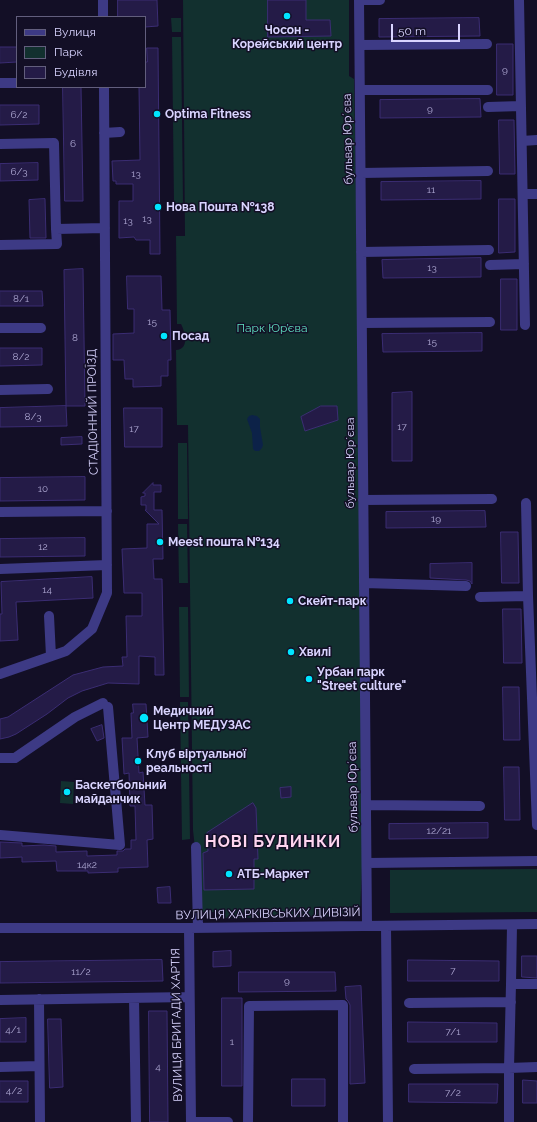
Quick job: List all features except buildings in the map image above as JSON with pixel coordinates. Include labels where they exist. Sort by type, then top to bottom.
[{"type":"street","points":[[103,0],[103,16]]},
{"type":"street","points":[[359,0],[380,0]]},
{"type":"street","name":"бульвар Юрʼєва","points":[[359,0],[367,926]]},
{"type":"street","points":[[519,0],[525,325]]},
{"type":"street","points":[[360,45],[487,44]]},
{"type":"street","points":[[0,83],[16,83]]},
{"type":"street","name":"СТАДІОННИЙ ПРОЇЗД","points":[[0,674],[66,650],[92,629],[107,593],[104,88]]},
{"type":"street","points":[[360,90],[488,90]]},
{"type":"street","points":[[488,107],[522,106]]},
{"type":"street","points":[[104,133],[120,132]]},
{"type":"street","points":[[522,141],[537,140]]},
{"type":"street","points":[[0,144],[54,143],[57,244],[0,245]]},
{"type":"street","points":[[361,173],[488,171]]},
{"type":"street","points":[[523,194],[537,194]]},
{"type":"street","points":[[56,229],[105,228]]},
{"type":"street","points":[[361,252],[489,250]]},
{"type":"street","points":[[490,264],[524,264]]},
{"type":"street","points":[[362,323],[490,322]]},
{"type":"street","points":[[0,328],[41,328]]},
{"type":"street","points":[[0,390],[48,389]]},
{"type":"street","points":[[363,500],[492,498]]},
{"type":"street","points":[[526,503],[532,567],[528,596],[537,825]]},
{"type":"street","points":[[0,512],[107,511]]},
{"type":"street","points":[[0,569],[107,565]]},
{"type":"street","points":[[364,583],[466,586]]},
{"type":"street","points":[[480,597],[528,596]]},
{"type":"street","points":[[49,616],[51,656]]},
{"type":"street","points":[[0,758],[16,758],[75,717],[105,705],[120,845],[0,835]]},
{"type":"street","points":[[366,805],[480,806]]},
{"type":"street","name":"ВУЛИЦЯ БРИГАДИ ХАРТІЯ","points":[[191,1122],[189,997],[194,928],[196,847]]},
{"type":"street","points":[[367,863],[537,861]]},
{"type":"street","points":[[509,1122],[512,924]]},
{"type":"street","name":"ВУЛИЦЯ ХАРКІВСЬКИХ ДИВІЗІЙ","points":[[0,928],[194,928],[537,924]]},
{"type":"street","points":[[386,926],[388,1122]]},
{"type":"street","points":[[511,984],[537,984]]},
{"type":"street","points":[[0,1000],[189,997]]},
{"type":"street","points":[[134,998],[136,1122]]},
{"type":"street","points":[[39,999],[40,1122]]},
{"type":"street","points":[[409,1004],[511,1002]]},
{"type":"street","points":[[248,1122],[249,1006],[343,1005],[343,1122]]},
{"type":"street","points":[[0,1067],[39,1066]]},
{"type":"street","points":[[414,1069],[537,1067]]},
{"type":"street","points":[[191,1122],[228,1122]]},
{"type":"green space","name":"Парк Юр’єва","points":[[183,0],[349,0],[349,76],[354,79],[358,319],[363,843],[360,914],[353,914],[353,916],[225,918],[225,912],[202,912],[193,830],[188,425],[177,425],[176,350],[183,347],[185,343],[184,331],[181,324],[177,324],[176,236],[185,236]]},
{"type":"green space","points":[[171,18],[181,18],[181,32],[172,32]]},
{"type":"green space","points":[[172,37],[181,37],[183,203],[174,203]]},
{"type":"green space","points":[[178,443],[187,443],[188,519],[178,519]]},
{"type":"green space","points":[[178,524],[187,524],[188,583],[179,583]]},
{"type":"green space","points":[[179,607],[188,607],[189,697],[180,697]]},
{"type":"green space","points":[[180,702],[188,702],[190,839],[182,840]]},
{"type":"green space","name":"Баскетбольний майданчик","points":[[61,781],[74,782],[73,804],[60,803]]},
{"type":"green space","points":[[537,869],[537,912],[390,913],[390,870]]},
{"type":"water","points":[[252,415],[257,416],[260,419],[263,445],[259,451],[255,451],[253,449],[252,433],[247,419]]},
{"type":"place","name":"Чосон - Корейський центр","points":[[287,16]]},
{"type":"place","name":"Optima Fitness","points":[[157,114]]},
{"type":"place","name":"Нова Пошта №138","points":[[158,207]]},
{"type":"place","name":"Посад","points":[[164,336]]},
{"type":"place","name":"Meest пошта №134","points":[[160,542]]},
{"type":"place","name":"Скейт-парк","points":[[290,601]]},
{"type":"place","name":"Хвилі","points":[[291,652]]},
{"type":"place","name":"Урбан парк \"Street culture\"","points":[[309,679]]},
{"type":"place","name":"Медичний Центр МЕДУЗАС","points":[[144,718]]},
{"type":"place","name":"Клуб віртуальної реальності","points":[[138,761]]},
{"type":"place","name":"Баскетбольний майданчик","points":[[67,792]]},
{"type":"place","name":"АТБ-Маркет","points":[[229,874]]},
{"type":"district","name":"НОВІ БУДИНКИ","points":[[273,842]]}]
